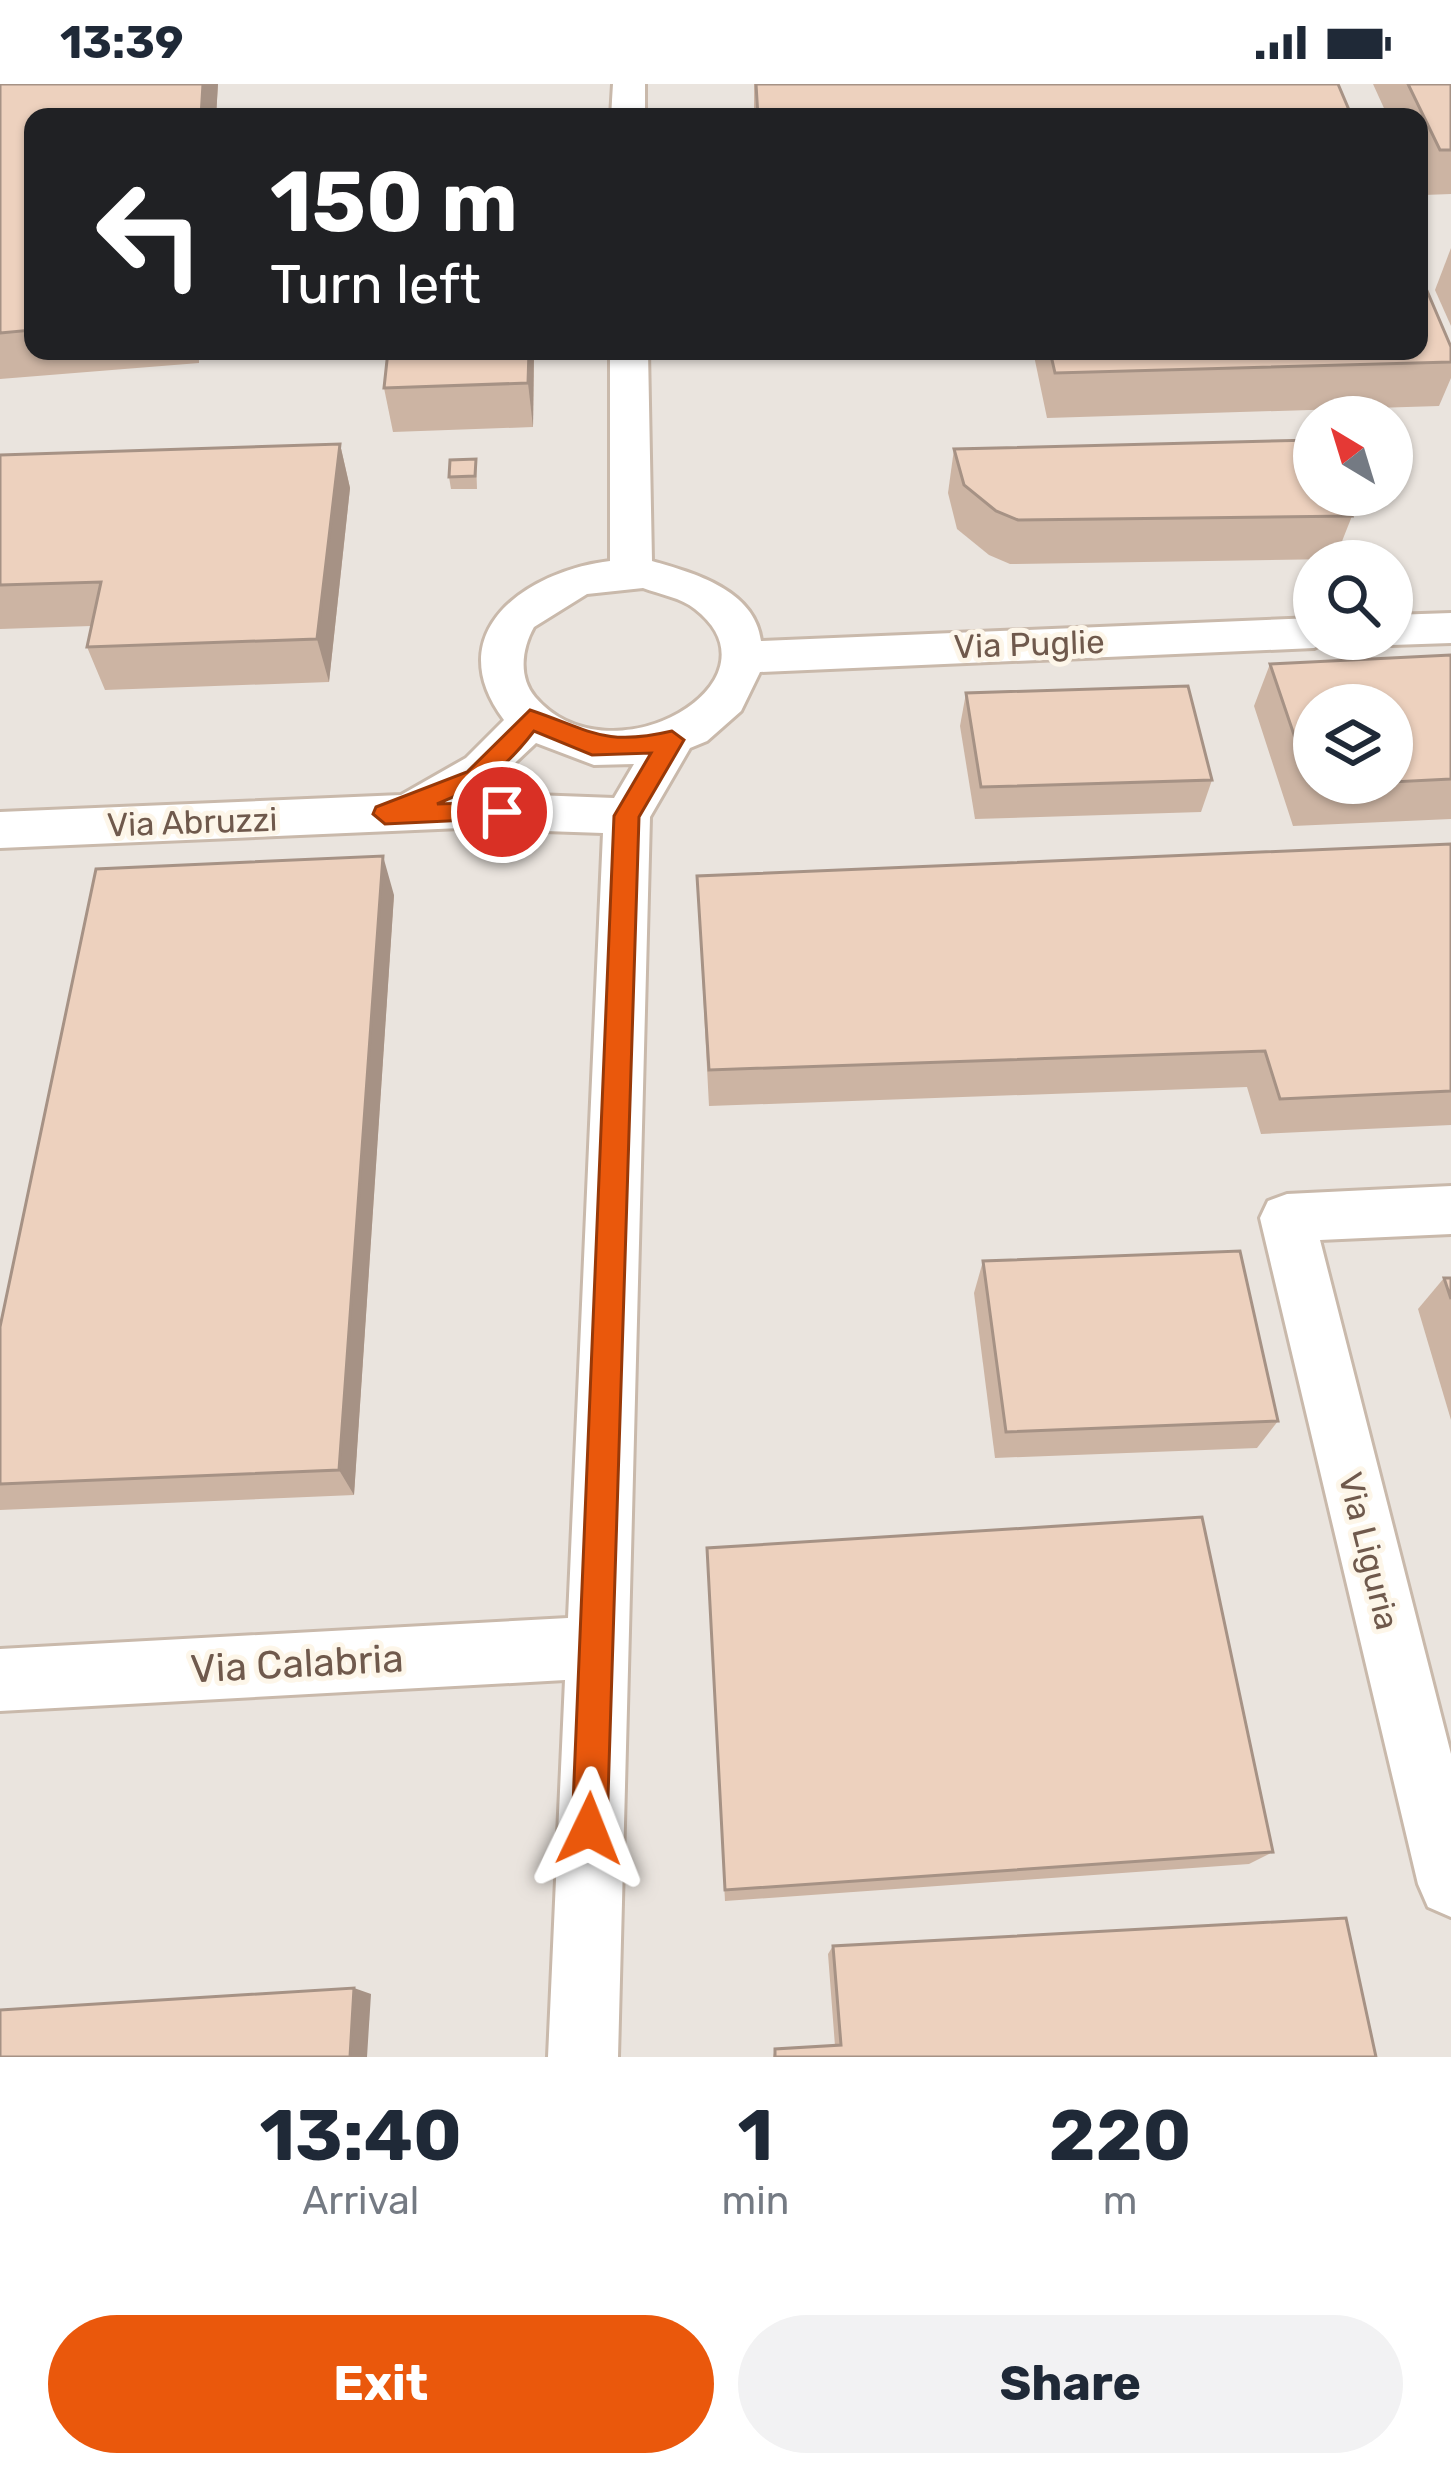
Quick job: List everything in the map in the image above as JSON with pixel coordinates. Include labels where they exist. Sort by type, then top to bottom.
[{"type":"street","points":[[629,360],[631,573]]},
{"type":"street","points":[[631,573],[672,579],[704,593],[735,625],[745,657],[735,691],[716,714],[672,740],[619,748],[572,742],[530,719],[508,692],[501,670],[513,626],[534,604],[563,586],[631,573]]},
{"type":"street","points":[[1413,629],[1451,628]]},
{"type":"street","name":"Via Puglie","points":[[745,657],[1293,634]]},
{"type":"street","name":"Via Abruzzi","points":[[385,814],[476,778],[498,760],[530,719]]},
{"type":"street","points":[[583,2057],[627,816],[672,740]]},
{"type":"street","points":[[461,810],[515,790],[572,742]]},
{"type":"street","name":"Via Abruzzi","points":[[0,830],[461,810],[627,816]]},
{"type":"street","name":"Via Liguria","points":[[1451,1210],[1287,1218],[1451,1884]]},
{"type":"street","name":"Via Calabria","points":[[0,1680],[594,1647]]},
{"type":"shaded area","points":[[0,84],[1451,84],[1451,2057],[0,2057]]},
{"type":"building","points":[[0,84],[203,84],[202,108],[24,108],[24,331],[0,333]]},
{"type":"building","points":[[756,84],[1338,84],[1348,108],[757,108]]},
{"type":"building","points":[[1408,84],[1451,84],[1451,150],[1440,150],[1428,125],[1428,108],[1420,108]]},
{"type":"building","points":[[1428,293],[1451,347],[1451,362],[1055,373],[1052,360],[1428,360]]},
{"type":"building","points":[[387,360],[529,360],[528,383],[384,388]]},
{"type":"building","points":[[1293,441],[1293,516],[1352,516],[1018,520],[996,511],[964,485],[954,449]]},
{"type":"building","points":[[340,444],[317,639],[87,647],[101,582],[0,585],[0,455]]},
{"type":"building","points":[[476,459],[475,476],[449,477],[450,460]]},
{"type":"building","points":[[1451,655],[1451,779],[1413,781],[1413,684],[1293,684],[1293,732],[1270,664],[1413,660]]},
{"type":"building","points":[[1188,686],[1212,780],[981,787],[966,693]]},
{"type":"building","points":[[1451,844],[1451,1091],[1280,1099],[1265,1051],[709,1070],[697,876]]},
{"type":"building","points":[[383,856],[339,1470],[0,1484],[0,1327],[96,869]]},
{"type":"building","points":[[1240,1251],[1278,1421],[1006,1432],[983,1261]]},
{"type":"building","points":[[1202,1517],[1273,1852],[725,1890],[707,1548]]},
{"type":"building","points":[[1346,1918],[1376,2057],[775,2057],[775,2049],[841,2045],[833,1946]]},
{"type":"building","points":[[354,1988],[350,2057],[0,2057],[0,2010]]},
{"type":"route","points":[[502,812],[385,814],[476,778],[498,760],[530,719],[572,742],[592,746],[641,747],[672,740],[635,795],[627,816],[589,1829]]}]
